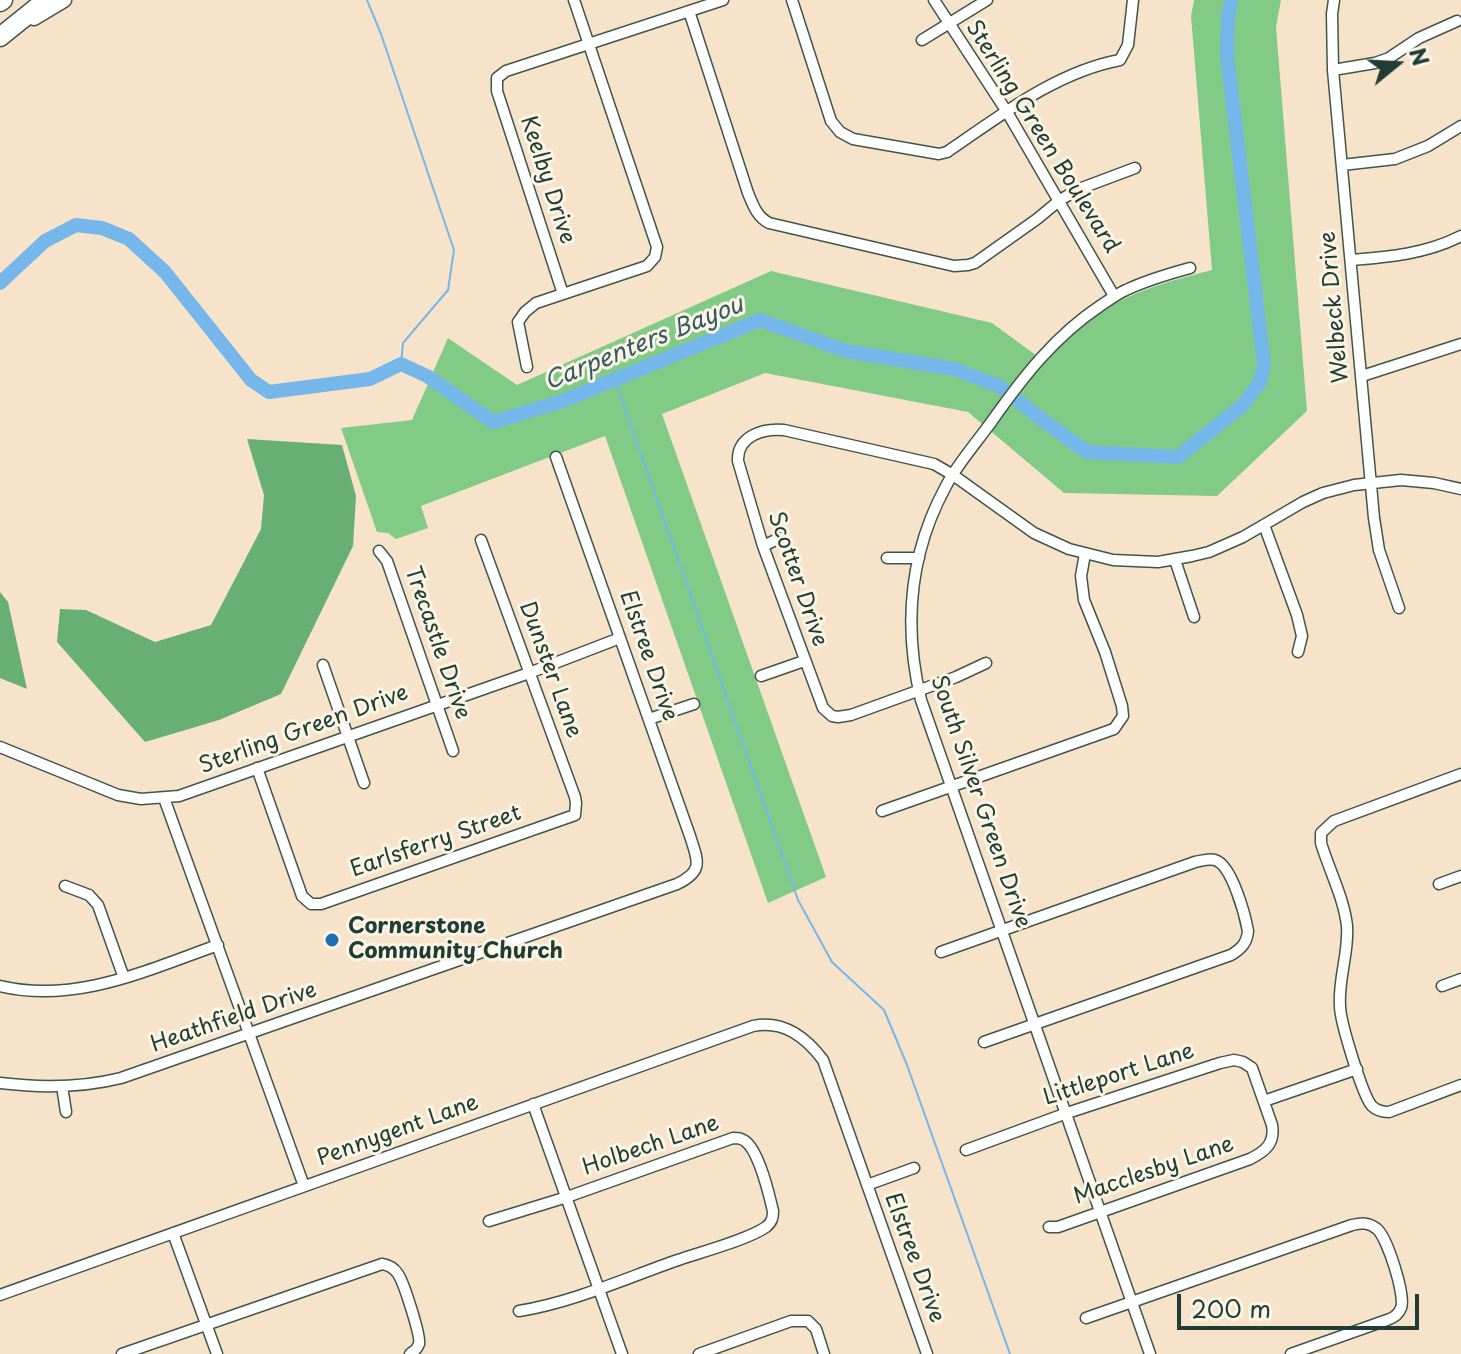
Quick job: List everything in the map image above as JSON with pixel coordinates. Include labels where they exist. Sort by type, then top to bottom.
[{"type":"highway","points":[[0,38],[46,0]]},
{"type":"main road","points":[[0,38],[64,0]]},
{"type":"street","points":[[527,367],[518,322],[525,312],[536,303],[647,266],[655,257],[657,247],[574,0]]},
{"type":"street","points":[[588,45],[723,0]]},
{"type":"street","points":[[792,0],[831,121],[840,132],[853,139],[939,154],[947,152],[1042,88],[1120,60],[1128,45],[1133,0]]},
{"type":"street","name":"Sterling Green Boulevard","points":[[934,0],[1007,112],[1114,296]]},
{"type":"street","points":[[922,40],[987,0]]},
{"type":"street","name":"Welbeck Drive","points":[[1334,0],[1333,70],[1377,537],[1399,608]]},
{"type":"street","points":[[689,11],[748,193],[762,220],[769,223],[954,266],[968,265],[1001,245],[1060,200],[1079,189],[1135,168]]},
{"type":"street","points":[[1333,70],[1389,58],[1419,38],[1457,21]]},
{"type":"street","name":"Keelby Drive","points":[[563,294],[497,91],[497,78],[506,71],[588,45]]},
{"type":"street","points":[[1342,165],[1395,159],[1428,146],[1461,126]]},
{"type":"street","points":[[1351,260],[1416,253],[1461,236]]},
{"type":"street","name":"South Silver Green Drive","points":[[1150,1354],[919,690],[910,618],[919,558],[932,514],[953,475],[1032,366],[1069,329],[1114,296],[1149,280],[1190,268]]},
{"type":"street","points":[[1362,376],[1461,344]]},
{"type":"street","name":"Scotter Drive","points":[[919,690],[844,717],[828,713],[823,708],[763,546],[738,454],[745,440],[773,429],[926,462],[953,475]]},
{"type":"street","name":"Elstree Drive","points":[[556,457],[690,836],[698,861],[697,869]]},
{"type":"street","points":[[953,475],[1017,522],[1060,546],[1113,560],[1140,562],[1175,560],[1209,552],[1323,493],[1372,482],[1418,481],[1461,489]]},
{"type":"street","points":[[1264,525],[1297,615],[1302,636],[1298,652]]},
{"type":"street","points":[[763,546],[780,538]]},
{"type":"street","name":"Dunster Lane","points":[[481,540],[575,797],[575,815]]},
{"type":"street","name":"Trecastle Drive","points":[[379,551],[387,561],[453,751]]},
{"type":"street","points":[[882,811],[1114,729],[1123,716],[1122,706],[1084,600],[1080,583],[1085,554]]},
{"type":"street","points":[[887,558],[919,558]]},
{"type":"street","points":[[1175,560],[1194,617]]},
{"type":"street","name":"Sterling Green Drive","points":[[0,747],[118,795],[141,799],[179,796],[620,638]]},
{"type":"street","points":[[761,676],[804,661]]},
{"type":"street","points":[[919,690],[986,663]]},
{"type":"street","points":[[323,665],[364,783]]},
{"type":"street","points":[[649,719],[694,704]]},
{"type":"street","name":"Earlsferry Street","points":[[257,768],[302,896],[311,904],[321,904],[575,815]]},
{"type":"street","points":[[1461,774],[1334,821],[1321,833],[1321,843],[1346,919],[1347,945],[1340,989],[1345,1035],[1372,1106],[1381,1112],[1389,1112],[1461,1085]]},
{"type":"street","points":[[164,798],[304,1186]]},
{"type":"street","points":[[941,952],[1207,860],[1216,860],[1224,865],[1230,875],[1248,931],[1242,949],[984,1042]]},
{"type":"street","name":"Heathfield Drive","points":[[0,1083],[62,1086],[121,1078],[677,884],[697,869]]},
{"type":"street","points":[[1439,884],[1461,876]]},
{"type":"street","points":[[65,886],[89,895],[98,905],[124,978]]},
{"type":"street","points":[[0,986],[28,991],[89,988],[218,945]]},
{"type":"street","points":[[1442,986],[1461,979]]},
{"type":"street","name":"Pennygent Lane","points":[[0,1295],[753,1026],[764,1024],[787,1028],[807,1044]]},
{"type":"street","name":"Elstree Drive","points":[[807,1044],[823,1060],[927,1354]]},
{"type":"street","name":"Littleport Lane","points":[[966,1150],[1067,1113],[1234,1060],[1252,1068],[1264,1101]]},
{"type":"street","points":[[1264,1101],[1357,1069]]},
{"type":"street","points":[[62,1086],[66,1112]]},
{"type":"street","name":"Macclesby Lane","points":[[1049,1227],[1058,1227],[1256,1156],[1272,1142],[1273,1134],[1264,1101]]},
{"type":"street","points":[[533,1104],[622,1354]]},
{"type":"street","name":"Holbech Lane","points":[[489,1221],[733,1138],[743,1139],[752,1148],[770,1200],[773,1219],[768,1225],[599,1289]]},
{"type":"street","points":[[867,1185],[914,1168]]},
{"type":"street","points":[[1086,1318],[1352,1225],[1364,1223],[1375,1227],[1383,1237],[1401,1287],[1401,1308],[1394,1316],[1291,1354]]},
{"type":"street","points":[[173,1233],[217,1354]]},
{"type":"street","points":[[122,1354],[382,1264],[390,1265],[398,1273],[419,1333],[419,1344],[410,1354]]},
{"type":"street","points":[[519,1311],[548,1306],[599,1289]]},
{"type":"street","points":[[699,1354],[791,1321],[808,1321],[816,1329],[824,1354]]},
{"type":"green space","points":[[1194,0],[1281,0],[1276,27],[1307,411],[1217,496],[1064,493],[968,412],[765,373],[662,414],[826,877],[768,903],[605,436],[421,506],[428,528],[396,539],[388,533],[377,532],[341,428],[412,420],[448,338],[517,385],[771,271],[992,323],[1044,361],[1085,324],[1119,302],[1164,283],[1212,270],[1191,16]]},
{"type":"green space","points":[[247,439],[342,445],[356,496],[353,546],[281,694],[219,720],[145,742],[57,642],[60,609],[86,610],[155,642],[211,625],[261,529],[264,495]]},
{"type":"green space","points":[[0,592],[8,602],[27,689],[0,678]]},
{"type":"waterway","points":[[367,0],[454,250],[448,290],[403,343],[401,364]]},
{"type":"waterway","name":"Carpenters Bayou","points":[[0,283],[45,241],[76,225],[102,228],[129,239],[165,272],[251,380],[269,392],[370,379],[401,364],[427,376],[493,422],[560,402],[760,320],[846,351],[954,369],[999,386],[1087,452],[1178,457],[1243,405],[1260,382],[1264,364],[1227,55],[1231,0]]},
{"type":"waterway","points":[[615,380],[798,900],[832,962],[884,1010],[907,1065],[1010,1354]]},
{"type":"place","name":"Cornerstone Community Church","points":[[332,940]]}]
